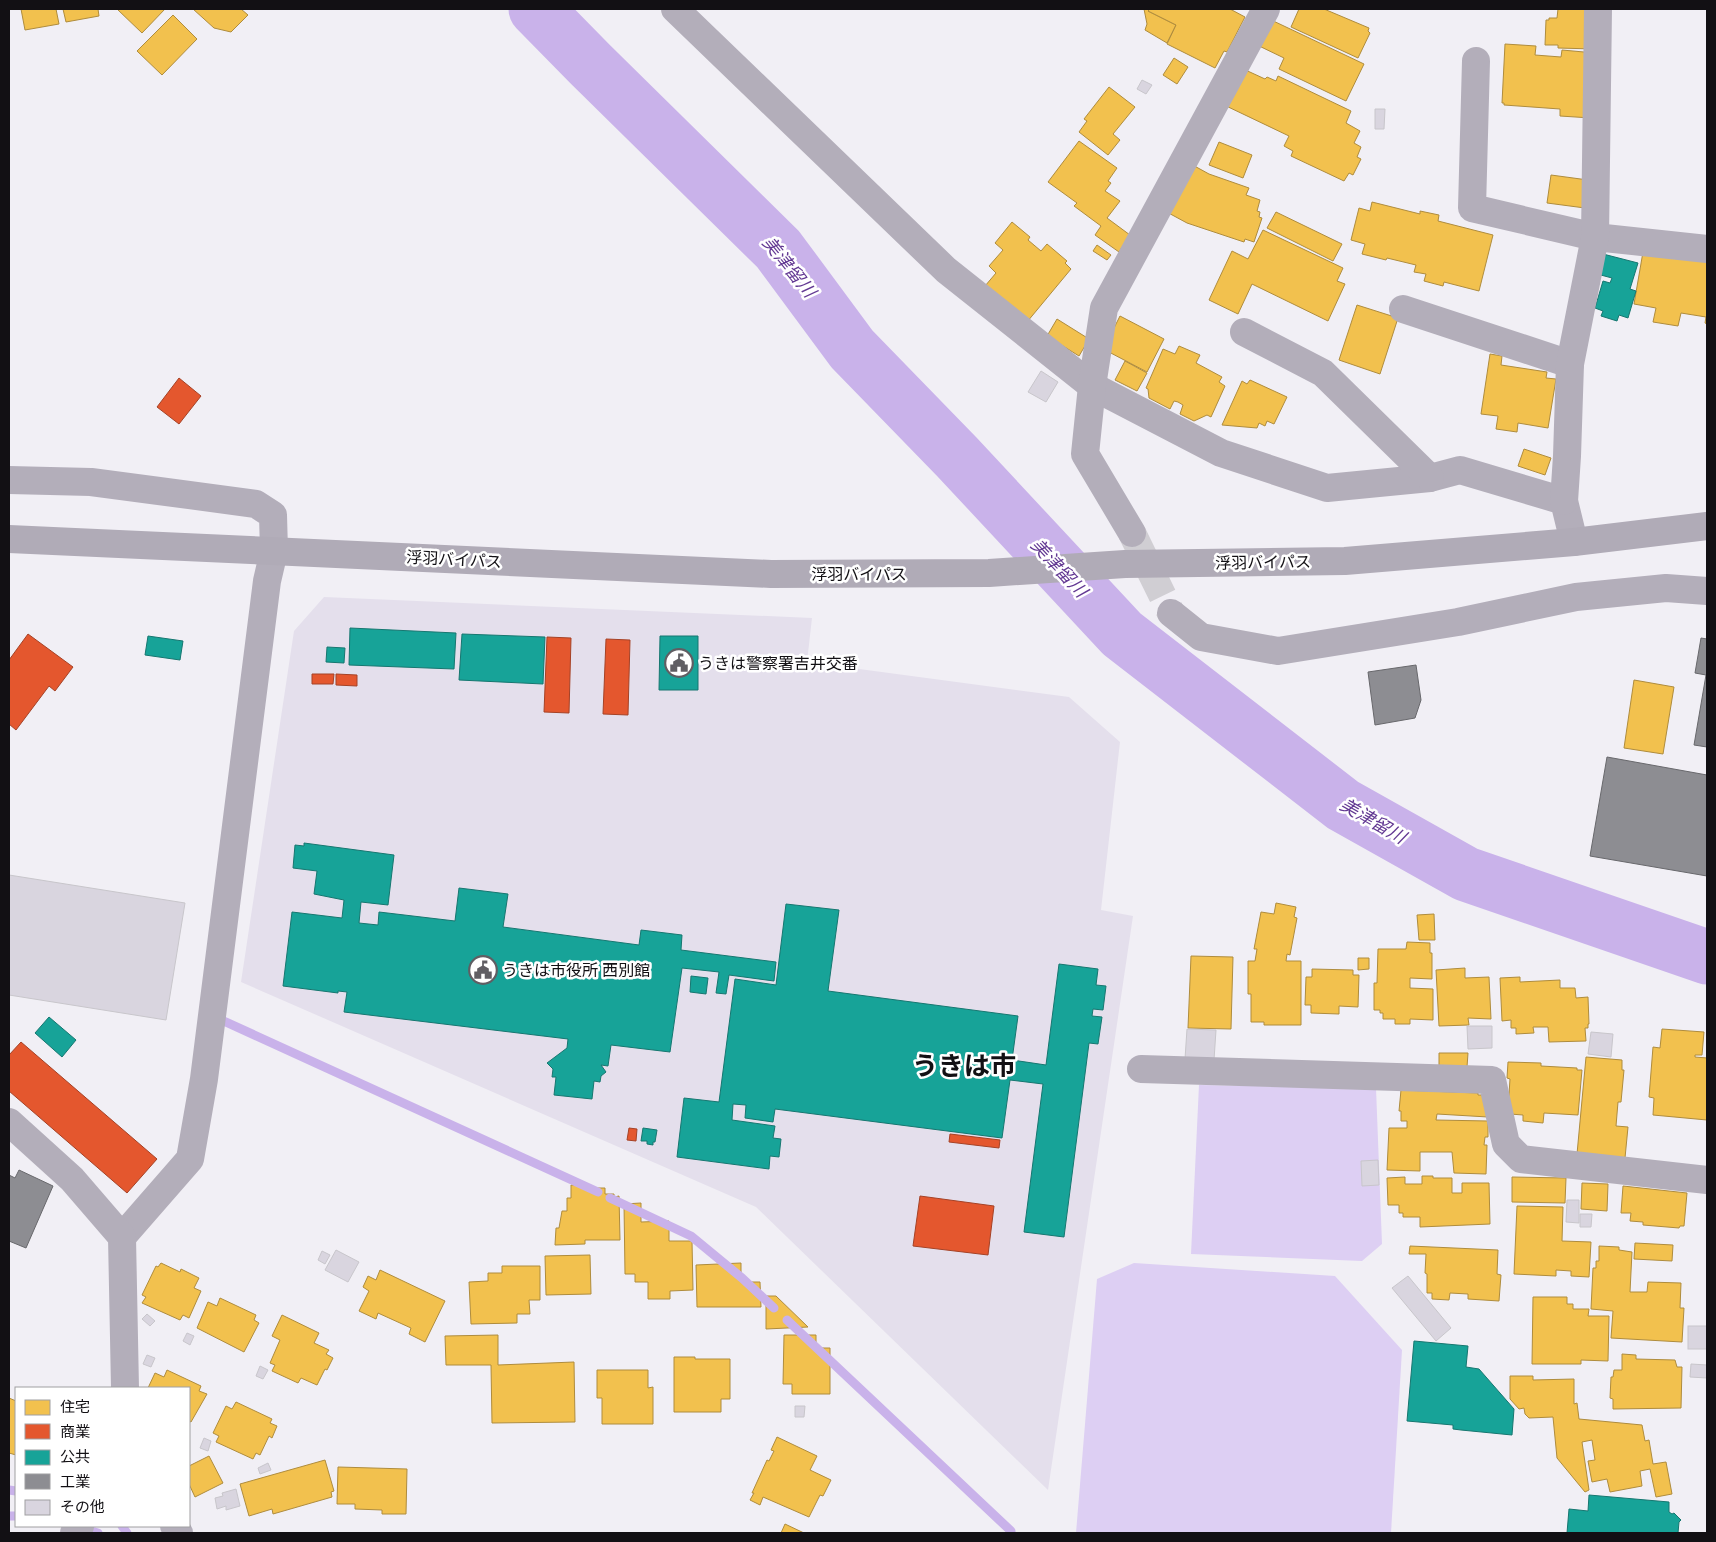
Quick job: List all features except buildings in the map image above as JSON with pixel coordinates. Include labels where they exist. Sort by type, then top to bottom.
[{"type":"highway","name":"浮羽バイパス","points":[[9,538],[771,574],[989,573],[1125,564],[1345,561],[1574,542],[1707,526]]},
{"type":"street","points":[[675,9],[946,270],[1092,386],[1221,453],[1328,488],[1430,478],[1460,470],[1564,501]]},
{"type":"street","points":[[1132,533],[1086,454],[1092,386],[1104,308],[1266,9]]},
{"type":"street","points":[[1574,542],[1564,501],[1570,364],[1595,237],[1598,9]]},
{"type":"street","points":[[1476,61],[1472,208],[1595,237],[1707,249]]},
{"type":"street","points":[[1403,309],[1570,364]]},
{"type":"street","points":[[1244,332],[1323,373],[1430,478]]},
{"type":"street","points":[[9,480],[91,482],[256,504],[273,515],[274,551],[267,582],[204,1079],[190,1159],[122,1237]]},
{"type":"street","points":[[1171,613],[1201,637],[1278,651],[1458,622],[1576,597],[1666,588],[1707,591]]},
{"type":"street","points":[[1141,1069],[1492,1080],[1506,1144],[1521,1159],[1707,1180]]},
{"type":"street","points":[[9,1122],[72,1179],[122,1237],[125,1387]]},
{"type":"shaded area","points":[[324,597],[812,618],[807,662],[1069,697],[1120,742],[1101,910],[1133,916],[1048,1490],[756,1207],[241,982],[294,631]]},
{"type":"shaded area","points":[[1199,1085],[1376,1088],[1382,1244],[1362,1261],[1191,1254]]},
{"type":"shaded area","points":[[1134,1263],[1335,1276],[1402,1350],[1391,1533],[1076,1533],[1097,1279]]},
{"type":"waterway","name":"美津留川","points":[[536,9],[778,249],[852,349],[957,457],[1122,634],[1343,805],[1466,874],[1707,957]]},
{"type":"waterway","points":[[217,1018],[598,1192]]},
{"type":"waterway","points":[[610,1198],[691,1236],[742,1278],[774,1308]]},
{"type":"waterway","points":[[787,1320],[1011,1533]]},
{"type":"waterway","points":[[9,1490],[15,1491]]},
{"type":"waterway","points":[[9,1516],[15,1516]]},
{"type":"waterway","points":[[123,1527],[127,1533]]},
{"type":"waterway","points":[[81,1528],[98,1533]]},
{"type":"tunnel","points":[[1132,533],[1171,613]]},
{"type":"place","name":"うきは警察署吉井交番","points":[[679,663]]},
{"type":"place","name":"うきは市役所 西別館","points":[[483,970]]},
{"type":"district","name":"うきは市","points":[[964,1066]]}]
